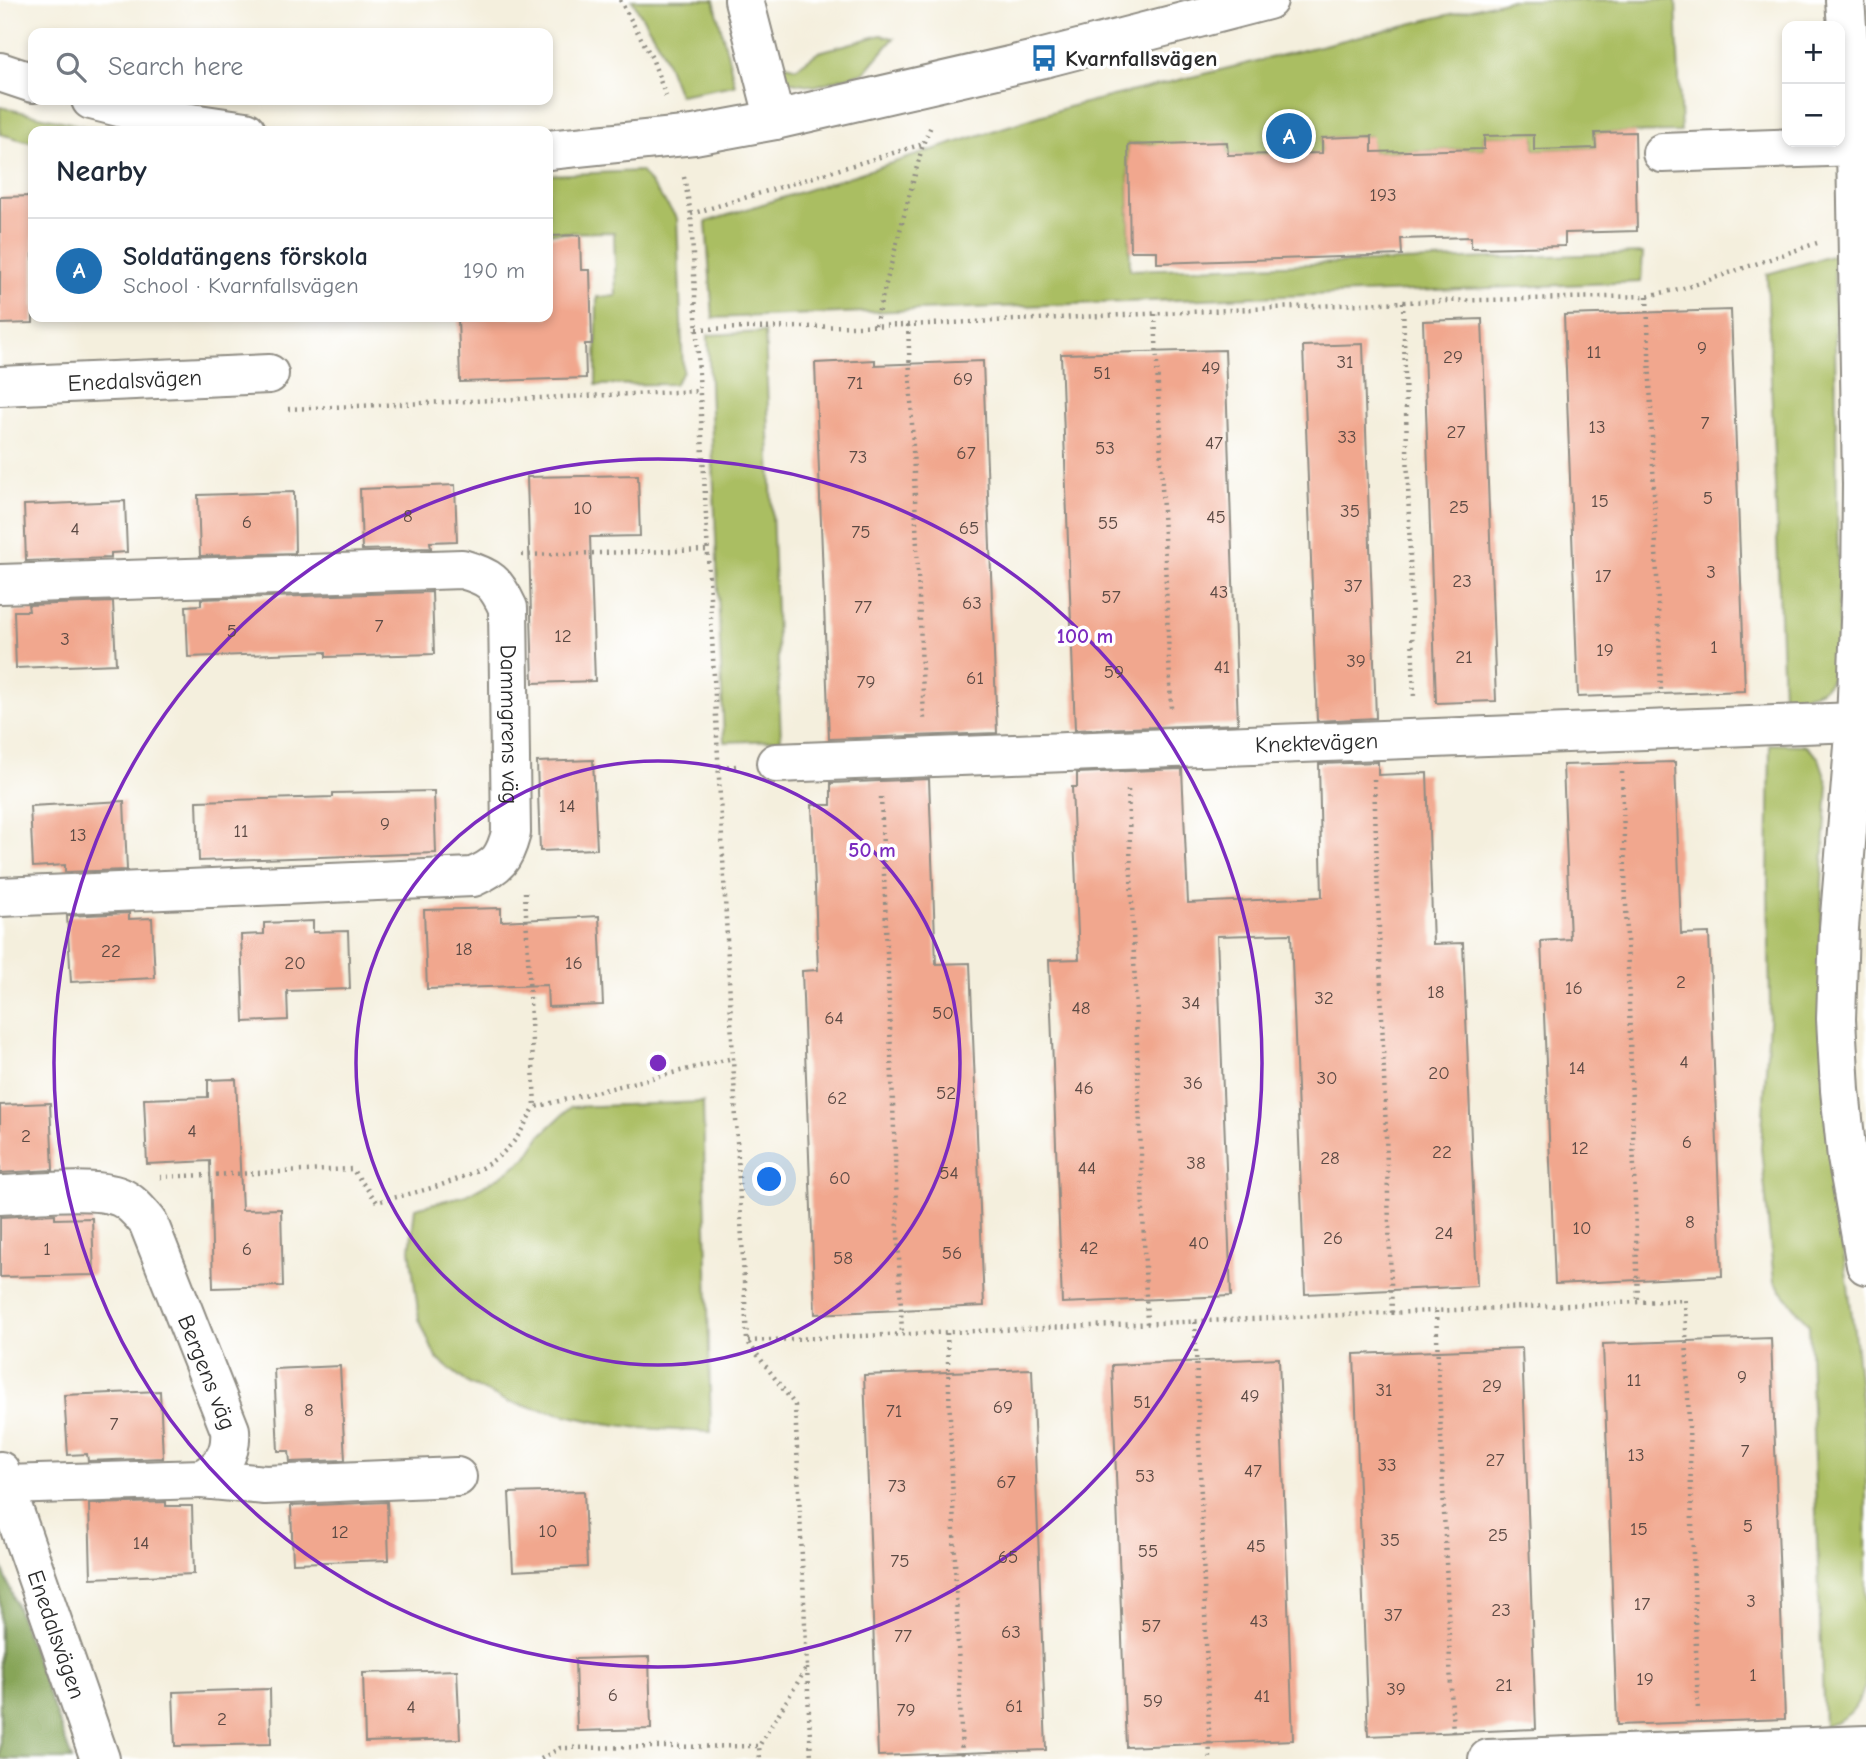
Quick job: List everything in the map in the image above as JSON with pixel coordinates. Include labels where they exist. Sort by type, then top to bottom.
[{"type":"street","points":[[744,0],[775,120]]},
{"type":"street","points":[[553,149],[694,135],[775,120],[1044,58],[1268,0]]},
{"type":"street","points":[[1845,0],[1856,146],[1863,484],[1856,722],[1839,928],[1836,1019],[1847,1158],[1866,1265]]},
{"type":"street","points":[[0,72],[28,81]]},
{"type":"street","points":[[111,105],[171,120],[212,126]]},
{"type":"street","points":[[1662,153],[1856,146]]},
{"type":"street","name":"Enedalsvägen","points":[[0,386],[272,392]]},
{"type":"street","points":[[0,584],[463,569],[485,576]]},
{"type":"street","name":"Dammgrens väg","points":[[485,576],[498,588],[508,608],[511,833],[505,855]]},
{"type":"street","name":"Knektevägen","points":[[776,763],[1856,722]]},
{"type":"street","points":[[0,897],[473,877],[492,869],[505,855]]},
{"type":"street","points":[[0,1195],[96,1192],[119,1197]]},
{"type":"street","name":"Bergens väg","points":[[119,1197],[135,1207],[148,1222],[230,1430],[231,1444],[226,1459],[215,1472],[202,1479]]},
{"type":"street","points":[[3,1478],[202,1479],[265,1485],[457,1477]]},
{"type":"street","name":"Enedalsvägen","points":[[3,1478],[100,1759]]},
{"type":"street","points":[[1488,1759],[1866,1745]]},
{"type":"path","points":[[620,0],[652,58],[669,108]]},
{"type":"path","points":[[875,325],[923,144],[932,123]]},
{"type":"path","points":[[691,214],[923,144]]},
{"type":"path","points":[[684,177],[691,214],[747,1342],[795,1405],[811,1759]]},
{"type":"path","points":[[697,329],[908,325],[1402,302],[1647,296],[1688,287],[1823,241]]},
{"type":"path","points":[[1647,296],[1662,730]]},
{"type":"path","points":[[1402,302],[1415,739]]},
{"type":"path","points":[[1154,314],[1172,748]]},
{"type":"path","points":[[908,325],[925,758]]},
{"type":"path","points":[[272,392],[700,391]]},
{"type":"path","points":[[485,576],[518,555],[709,550]]},
{"type":"path","points":[[1621,731],[1638,1303]]},
{"type":"path","points":[[1373,740],[1392,1313]]},
{"type":"path","points":[[1127,750],[1147,1324]]},
{"type":"path","points":[[879,759],[902,1335]]},
{"type":"path","points":[[119,1197],[153,1177],[352,1169],[377,1202],[469,1174],[496,1158],[515,1140],[535,1107],[526,892],[505,855]]},
{"type":"path","points":[[535,1107],[733,1058]]},
{"type":"path","points":[[747,1342],[1685,1300],[1699,1752]]},
{"type":"path","points":[[1436,1311],[1453,1745]]},
{"type":"path","points":[[1195,1322],[1210,1759]]},
{"type":"path","points":[[947,1333],[962,1759]]},
{"type":"path","points":[[760,1759],[759,1746],[807,1667]]},
{"type":"path","points":[[541,1759],[560,1748],[759,1746]]},
{"type":"green space","points":[[632,0],[714,0],[735,85],[679,95],[661,48]]},
{"type":"green space","points":[[1509,0],[1676,0],[1681,132],[1596,133],[1596,148],[1534,150],[1534,136],[1484,136],[1484,149],[1372,152],[1371,136],[1322,138],[1322,153],[1228,155],[1227,142],[1155,158],[1154,144],[1128,144],[1130,270],[1643,253],[1641,282],[713,318],[706,222],[1068,107]]},
{"type":"green space","points":[[881,35],[894,38],[865,72],[815,86],[786,81],[772,68],[774,45],[784,64],[796,68],[819,52]]},
{"type":"green space","points":[[0,107],[82,126],[28,126],[28,142],[0,134]]},
{"type":"green space","points":[[641,171],[677,218],[683,372],[674,384],[596,385],[597,297],[616,296],[614,232],[553,233],[553,175]]},
{"type":"green space","points":[[1834,255],[1839,664],[1824,688],[1811,694],[1783,697],[1767,274]]},
{"type":"green space","points":[[765,332],[781,740],[724,742],[708,335]]},
{"type":"green space","points":[[1770,744],[1805,745],[1819,758],[1828,785],[1822,882],[1821,988],[1826,1120],[1866,1445],[1866,1684],[1851,1712],[1824,1727],[1809,1325],[1774,1282],[1761,1148],[1770,1006]]},
{"type":"green space","points":[[703,1102],[711,1432],[640,1428],[597,1422],[508,1402],[469,1384],[436,1358],[419,1319],[410,1250],[415,1208],[466,1195],[501,1176],[526,1158],[541,1135],[571,1107]]},
{"type":"green space","points":[[0,1560],[3,1569],[72,1759],[0,1759]]},
{"type":"building","points":[[1635,132],[1637,231],[1565,233],[1565,246],[1471,248],[1471,237],[1401,239],[1402,255],[1157,263],[1157,251],[1130,251],[1128,145],[1227,142],[1228,155],[1322,153],[1322,138],[1372,136],[1372,152],[1484,149],[1484,136],[1534,135],[1534,150],[1596,148],[1595,133]]},
{"type":"building","points":[[28,196],[28,322],[33,323],[0,324],[0,197]]},
{"type":"building","points":[[580,235],[581,270],[590,270],[592,344],[585,344],[586,378],[460,382],[458,322],[553,322],[553,236]]},
{"type":"building","points":[[1731,310],[1745,691],[1578,697],[1564,315]]},
{"type":"building","points":[[1482,319],[1496,701],[1436,703],[1423,321]]},
{"type":"building","points":[[1363,344],[1376,718],[1317,721],[1303,346]]},
{"type":"building","points":[[1225,350],[1238,724],[1075,730],[1061,354]]},
{"type":"building","points":[[875,360],[875,365],[983,361],[997,733],[829,739],[815,363]]},
{"type":"building","points":[[638,475],[640,536],[590,537],[595,681],[533,683],[527,477]]},
{"type":"building","points":[[455,485],[457,541],[430,542],[431,548],[362,550],[360,489]]},
{"type":"building","points":[[294,492],[295,553],[200,556],[198,495]]},
{"type":"building","points":[[125,501],[127,552],[111,553],[111,558],[26,561],[24,505]]},
{"type":"building","points":[[432,592],[434,654],[326,657],[326,652],[188,657],[186,606],[201,605],[201,599]]},
{"type":"building","points":[[113,602],[116,664],[16,668],[14,611],[29,611],[28,605]]},
{"type":"building","points":[[593,760],[597,849],[540,851],[537,762]]},
{"type":"building","points":[[1378,762],[1378,775],[1427,773],[1433,944],[1463,943],[1477,1286],[1305,1294],[1291,934],[1217,936],[1231,1296],[1062,1303],[1049,960],[1079,959],[1072,787],[1077,787],[1077,773],[1182,769],[1188,903],[1322,897],[1319,764]]},
{"type":"building","points":[[1675,762],[1681,934],[1709,933],[1722,1276],[1555,1284],[1541,941],[1570,939],[1563,765]]},
{"type":"building","points":[[929,779],[936,964],[970,963],[984,1306],[815,1314],[802,971],[818,970],[812,805],[831,805],[831,783]]},
{"type":"building","points":[[434,791],[436,853],[199,861],[197,801],[333,797],[333,793]]},
{"type":"building","points":[[124,801],[127,870],[65,872],[65,865],[33,867],[30,806]]},
{"type":"building","points":[[501,908],[501,921],[599,916],[603,1005],[548,1007],[547,985],[427,989],[424,910]]},
{"type":"building","points":[[129,913],[129,919],[152,918],[155,978],[71,982],[67,916]]},
{"type":"building","points":[[313,921],[313,932],[348,931],[350,989],[287,991],[288,1020],[244,1022],[241,935],[264,934],[264,923]]},
{"type":"building","points":[[236,1079],[242,1210],[281,1209],[283,1286],[213,1288],[210,1161],[147,1164],[144,1099],[208,1097],[208,1080]]},
{"type":"building","points":[[50,1103],[53,1170],[0,1173],[0,1105]]},
{"type":"building","points":[[55,1214],[55,1219],[92,1218],[94,1275],[0,1277],[0,1217]]},
{"type":"building","points":[[1771,1338],[1785,1719],[1617,1725],[1603,1344]]},
{"type":"building","points":[[1522,1348],[1536,1729],[1368,1736],[1354,1354]]},
{"type":"building","points":[[1279,1358],[1293,1740],[1126,1747],[1112,1365]]},
{"type":"building","points":[[340,1366],[345,1460],[290,1462],[289,1451],[278,1451],[274,1369]]},
{"type":"building","points":[[1032,1369],[1046,1750],[878,1756],[864,1375]]},
{"type":"building","points":[[160,1391],[163,1458],[88,1461],[87,1454],[68,1455],[64,1395]]},
{"type":"building","points":[[584,1491],[587,1567],[513,1571],[509,1493]]},
{"type":"building","points":[[166,1502],[166,1506],[192,1506],[194,1574],[91,1578],[89,1504]]},
{"type":"building","points":[[387,1502],[389,1560],[293,1563],[291,1506]]},
{"type":"building","points":[[649,1657],[651,1729],[577,1731],[575,1659]]},
{"type":"building","points":[[457,1670],[460,1739],[365,1742],[363,1673]]},
{"type":"building","points":[[270,1689],[271,1744],[175,1746],[173,1692]]},
{"type":"place","name":"Kvarnfallsvägen","points":[[1044,58]]},
{"type":"place","name":"Soldatängens förskola","points":[[1289,136]]}]
